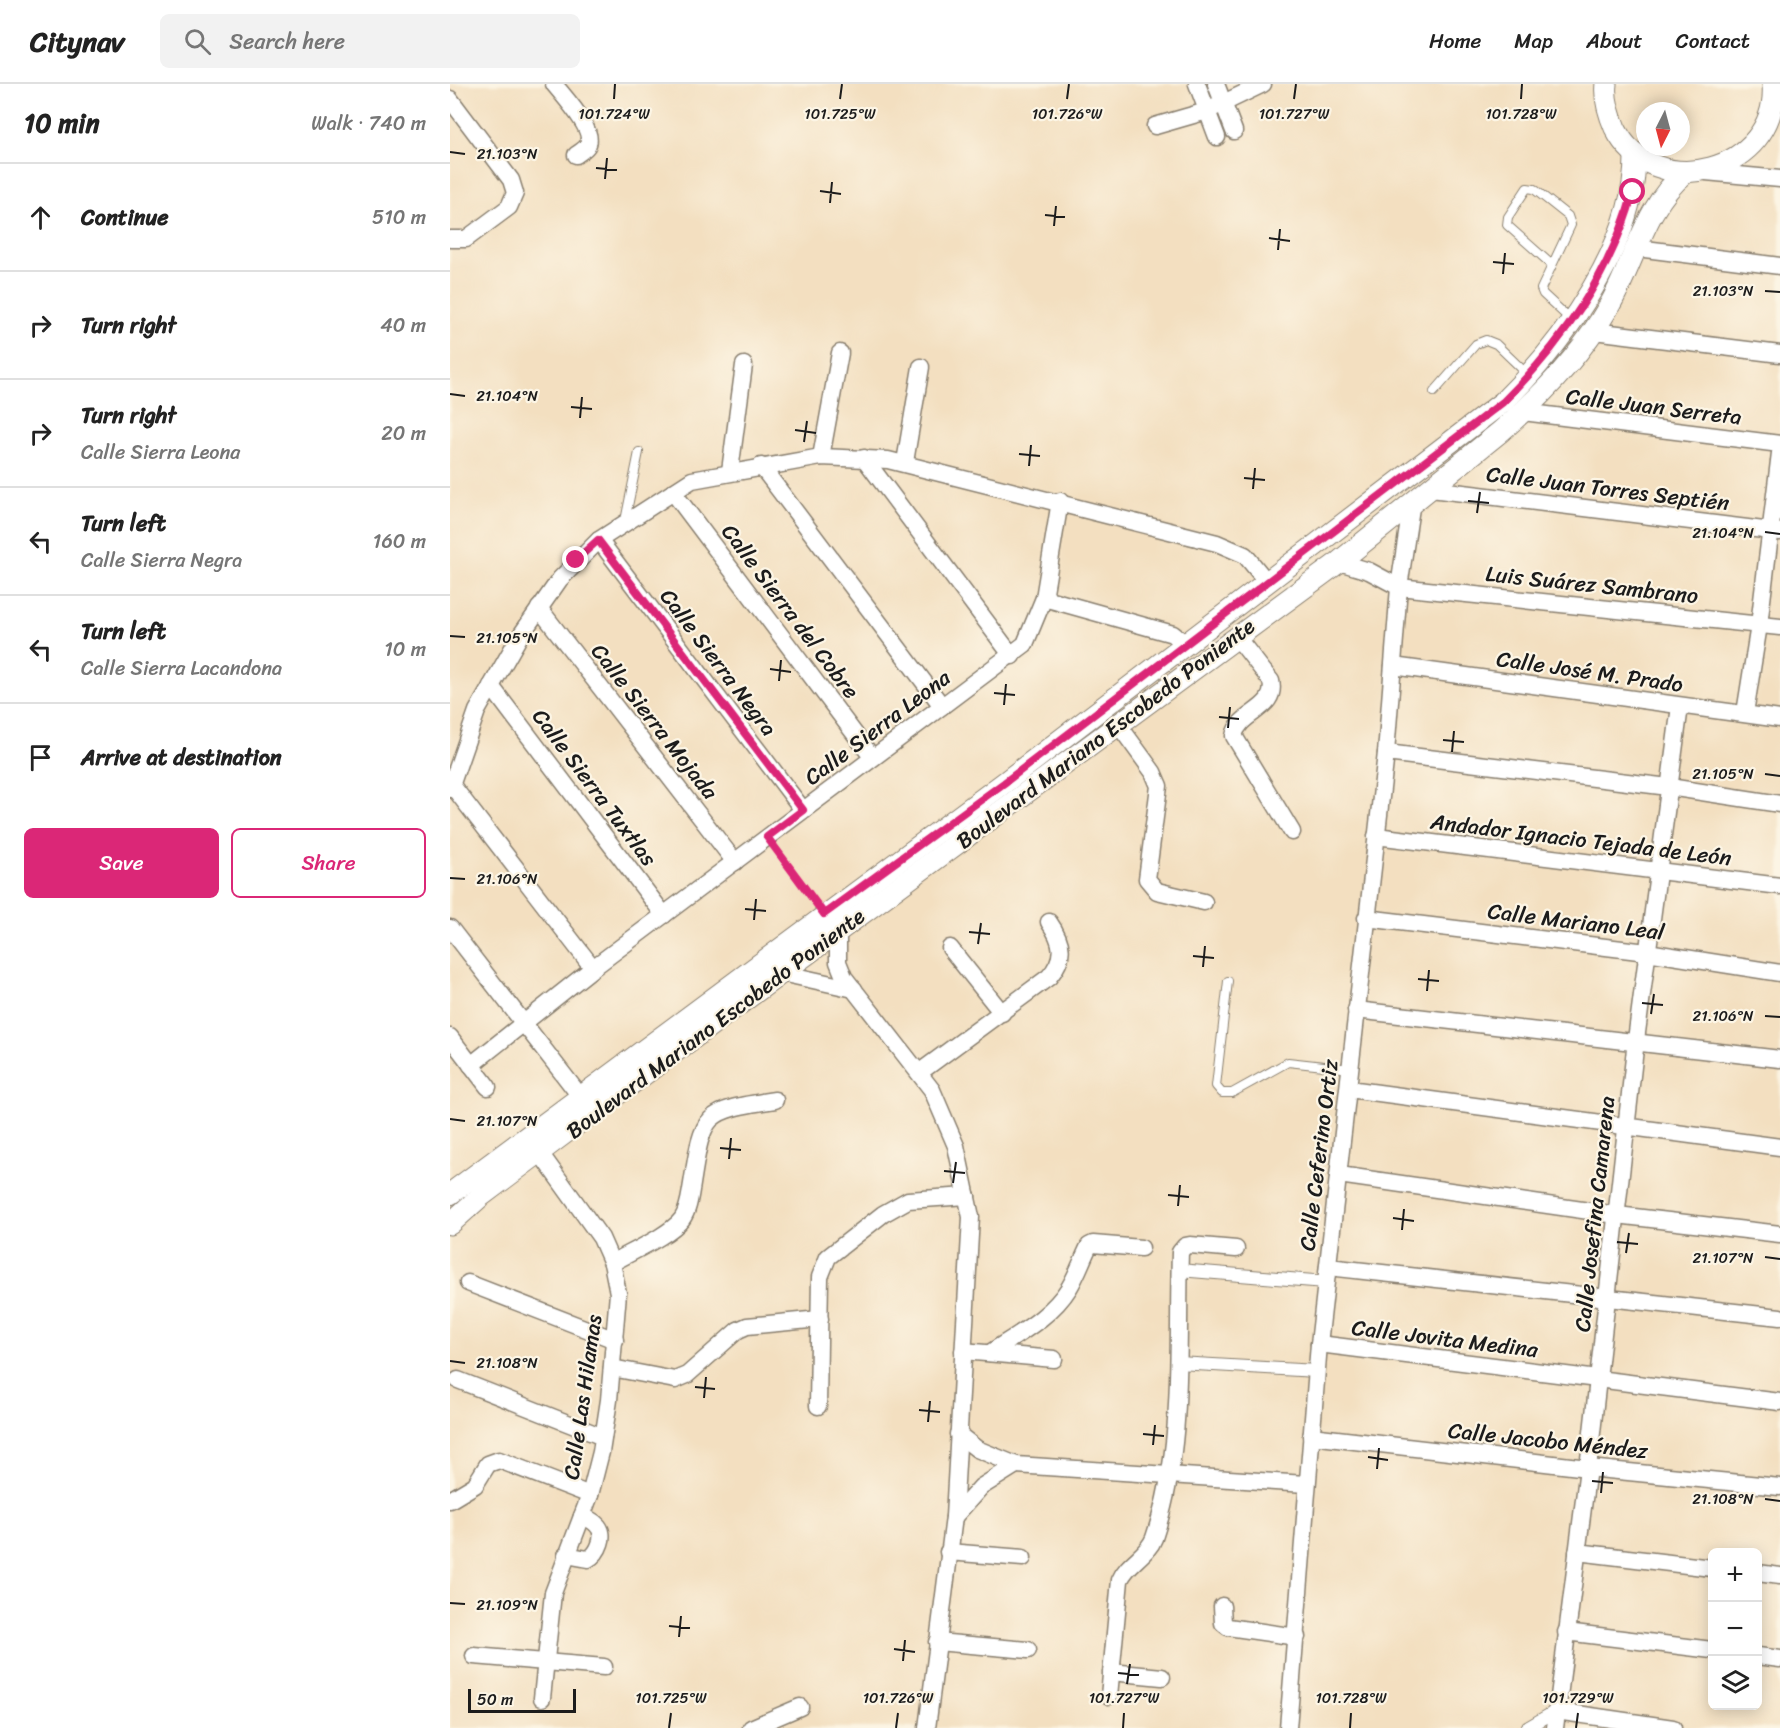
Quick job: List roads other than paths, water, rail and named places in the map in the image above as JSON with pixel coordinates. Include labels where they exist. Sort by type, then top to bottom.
[{"type":"street","points":[[554,84],[587,127],[590,137],[587,146],[576,155]]},
{"type":"street","points":[[1197,84],[1217,137]]},
{"type":"street","points":[[1216,84],[1234,131]]},
{"type":"street","points":[[1155,126],[1207,111],[1263,84]]},
{"type":"street","points":[[1606,84],[1609,114],[1619,136],[1635,153],[1658,167],[1684,173],[1706,172],[1780,179]]},
{"type":"street","points":[[1706,172],[1731,163],[1772,131],[1772,106],[1776,87]]},
{"type":"street","points":[[450,99],[511,180],[515,193],[509,207],[466,239],[451,239]]},
{"type":"street","name":"Boulevard Mariano Escobedo Poniente","points":[[450,1224],[481,1197],[540,1153],[587,1104],[824,914],[1004,783],[1480,422],[1529,376],[1571,321],[1602,269],[1628,209],[1635,176],[1635,153]]},
{"type":"street","name":"Boulevard Mariano Escobedo Poniente","points":[[450,1193],[781,973],[1339,562],[1412,501],[1431,489],[1523,412],[1560,374],[1594,331],[1609,307],[1664,194],[1684,173]]},
{"type":"street","points":[[1637,248],[1780,266]]},
{"type":"street","points":[[1594,331],[1780,354]]},
{"type":"street","points":[[821,457],[840,353]]},
{"type":"street","points":[[730,471],[744,365]]},
{"type":"street","points":[[905,462],[921,367]]},
{"type":"street","name":"Calle Juan Serreta","points":[[1523,412],[1780,444]]},
{"type":"street","points":[[1745,714],[1774,531],[1780,453]]},
{"type":"street","points":[[593,968],[451,786],[464,744],[491,686],[539,608],[576,560],[598,540],[692,480],[730,471],[821,457],[905,462],[1060,501],[1233,549],[1255,565],[1267,582]]},
{"type":"street","points":[[864,458],[1012,656]]},
{"type":"street","points":[[761,466],[942,706]]},
{"type":"street","name":"Calle Juan Torres Septién","points":[[1431,489],[1774,531]]},
{"type":"street","name":"Calle Sierra del Cobre","points":[[673,492],[872,757]]},
{"type":"street","name":"Calle Sierra Leona","points":[[471,1065],[593,968],[872,757],[1012,656],[1030,638],[1044,598],[1060,501]]},
{"type":"street","name":"Calle Ceferino Ortiz","points":[[1288,1728],[1319,1344],[1352,1069],[1356,1010],[1386,753],[1399,587],[1412,501]]},
{"type":"street","name":"Calle Sierra Negra","points":[[598,540],[803,810]]},
{"type":"street","points":[[1339,562],[1369,572],[1399,587]]},
{"type":"street","name":"Luis Suárez Sambrano","points":[[1399,587],[1780,627]]},
{"type":"street","points":[[1044,598],[1173,634],[1187,645]]},
{"type":"street","name":"Calle Sierra Mojada","points":[[539,608],[735,862]]},
{"type":"street","points":[[1236,636],[1271,681],[1273,688],[1267,702],[1240,724],[1234,736],[1292,832]]},
{"type":"street","name":"Calle José M. Prado","points":[[1393,666],[1780,719]]},
{"type":"street","name":"Calle Sierra Tuxtlas","points":[[491,686],[664,915]]},
{"type":"street","name":"Calle Josefina Camarena","points":[[1556,1720],[1608,1298],[1636,1040],[1680,706]]},
{"type":"street","points":[[1118,724],[1154,772],[1159,786],[1146,879],[1157,891],[1204,902]]},
{"type":"street","points":[[1386,753],[1669,787],[1780,804]]},
{"type":"street","points":[[1004,783],[1017,800]]},
{"type":"street","name":"Andador Ignacio Tejada de León","points":[[1376,836],[1658,873],[1780,886]]},
{"type":"street","name":"Calle Mariano Leal","points":[[1366,918],[1647,952],[1780,973]]},
{"type":"street","points":[[920,1071],[1002,1013],[1049,977],[1057,968],[1061,942],[1048,922]]},
{"type":"street","points":[[450,928],[587,1104]]},
{"type":"street","points":[[838,931],[838,962],[844,977],[920,1071],[949,1125],[967,1196],[971,1244],[954,1517],[927,1728]]},
{"type":"street","points":[[950,948],[1002,1013]]},
{"type":"street","points":[[781,973],[854,989]]},
{"type":"street","points":[[1356,1010],[1636,1040],[1780,1059]]},
{"type":"street","points":[[450,1037],[488,1087]]},
{"type":"street","points":[[1349,1089],[1780,1147]]},
{"type":"street","points":[[612,1263],[682,1219],[689,1199],[699,1136],[713,1115],[722,1109],[775,1101]]},
{"type":"street","name":"Calle Las Hilamas","points":[[540,1153],[601,1238],[612,1263],[618,1293],[615,1340],[603,1437],[590,1495],[553,1593],[542,1698]]},
{"type":"street","points":[[1339,1174],[1617,1215],[1780,1234]]},
{"type":"street","points":[[818,1406],[820,1277],[828,1257],[836,1248],[883,1214],[908,1200],[967,1196]]},
{"type":"street","points":[[990,1353],[1049,1311],[1060,1300],[1089,1246],[1093,1244],[1141,1248]]},
{"type":"street","points":[[1109,1696],[1120,1580],[1128,1566],[1154,1540],[1169,1475],[1179,1395],[1180,1252],[1185,1246],[1190,1245],[1236,1250]]},
{"type":"street","points":[[1179,1270],[1327,1274],[1608,1298],[1780,1317]]},
{"type":"street","points":[[468,1283],[615,1340]]},
{"type":"street","points":[[612,1368],[675,1380],[687,1375],[738,1330],[747,1326],[820,1319]]},
{"type":"street","name":"Calle Jovita Medina","points":[[1319,1344],[1780,1402]]},
{"type":"street","points":[[963,1351],[1054,1359]]},
{"type":"street","points":[[1179,1363],[1317,1371]]},
{"type":"street","points":[[458,1380],[603,1437]]},
{"type":"street","points":[[958,1434],[977,1449],[1016,1466],[1306,1484]]},
{"type":"street","name":"Calle Jacobo Méndez","points":[[1311,1436],[1588,1468],[1780,1487]]},
{"type":"street","points":[[450,1500],[475,1485],[488,1464],[493,1461],[506,1462],[590,1495]]},
{"type":"street","points":[[954,1517],[981,1487],[1016,1466]]},
{"type":"street","points":[[566,1555],[588,1559],[598,1550],[602,1535],[600,1529],[597,1524],[582,1516]]},
{"type":"street","points":[[948,1552],[1023,1558]]},
{"type":"street","points":[[1577,1552],[1708,1567]]},
{"type":"street","points":[[1762,1574],[1780,1576]]},
{"type":"street","points":[[1222,1606],[1224,1623],[1228,1628],[1297,1637]]},
{"type":"street","points":[[1566,1632],[1708,1649]]},
{"type":"street","points":[[937,1642],[1028,1650]]},
{"type":"street","points":[[474,1656],[604,1666]]},
{"type":"street","points":[[1762,1657],[1780,1659]]},
{"type":"street","points":[[1112,1672],[1162,1677]]},
{"type":"street","points":[[751,1728],[800,1707]]},
{"type":"street","points":[[1527,1728],[1556,1720],[1673,1728]]},
{"type":"lane","points":[[1552,265],[1507,225],[1508,217],[1527,188],[1534,189],[1568,216],[1571,225],[1541,289],[1543,294],[1571,321]]},
{"type":"lane","points":[[1434,392],[1476,344],[1486,340],[1496,344],[1529,376]]},
{"type":"lane","points":[[625,522],[639,452]]},
{"type":"lane","points":[[1228,981],[1216,1086],[1222,1093],[1232,1093],[1288,1062],[1352,1069]]}]
